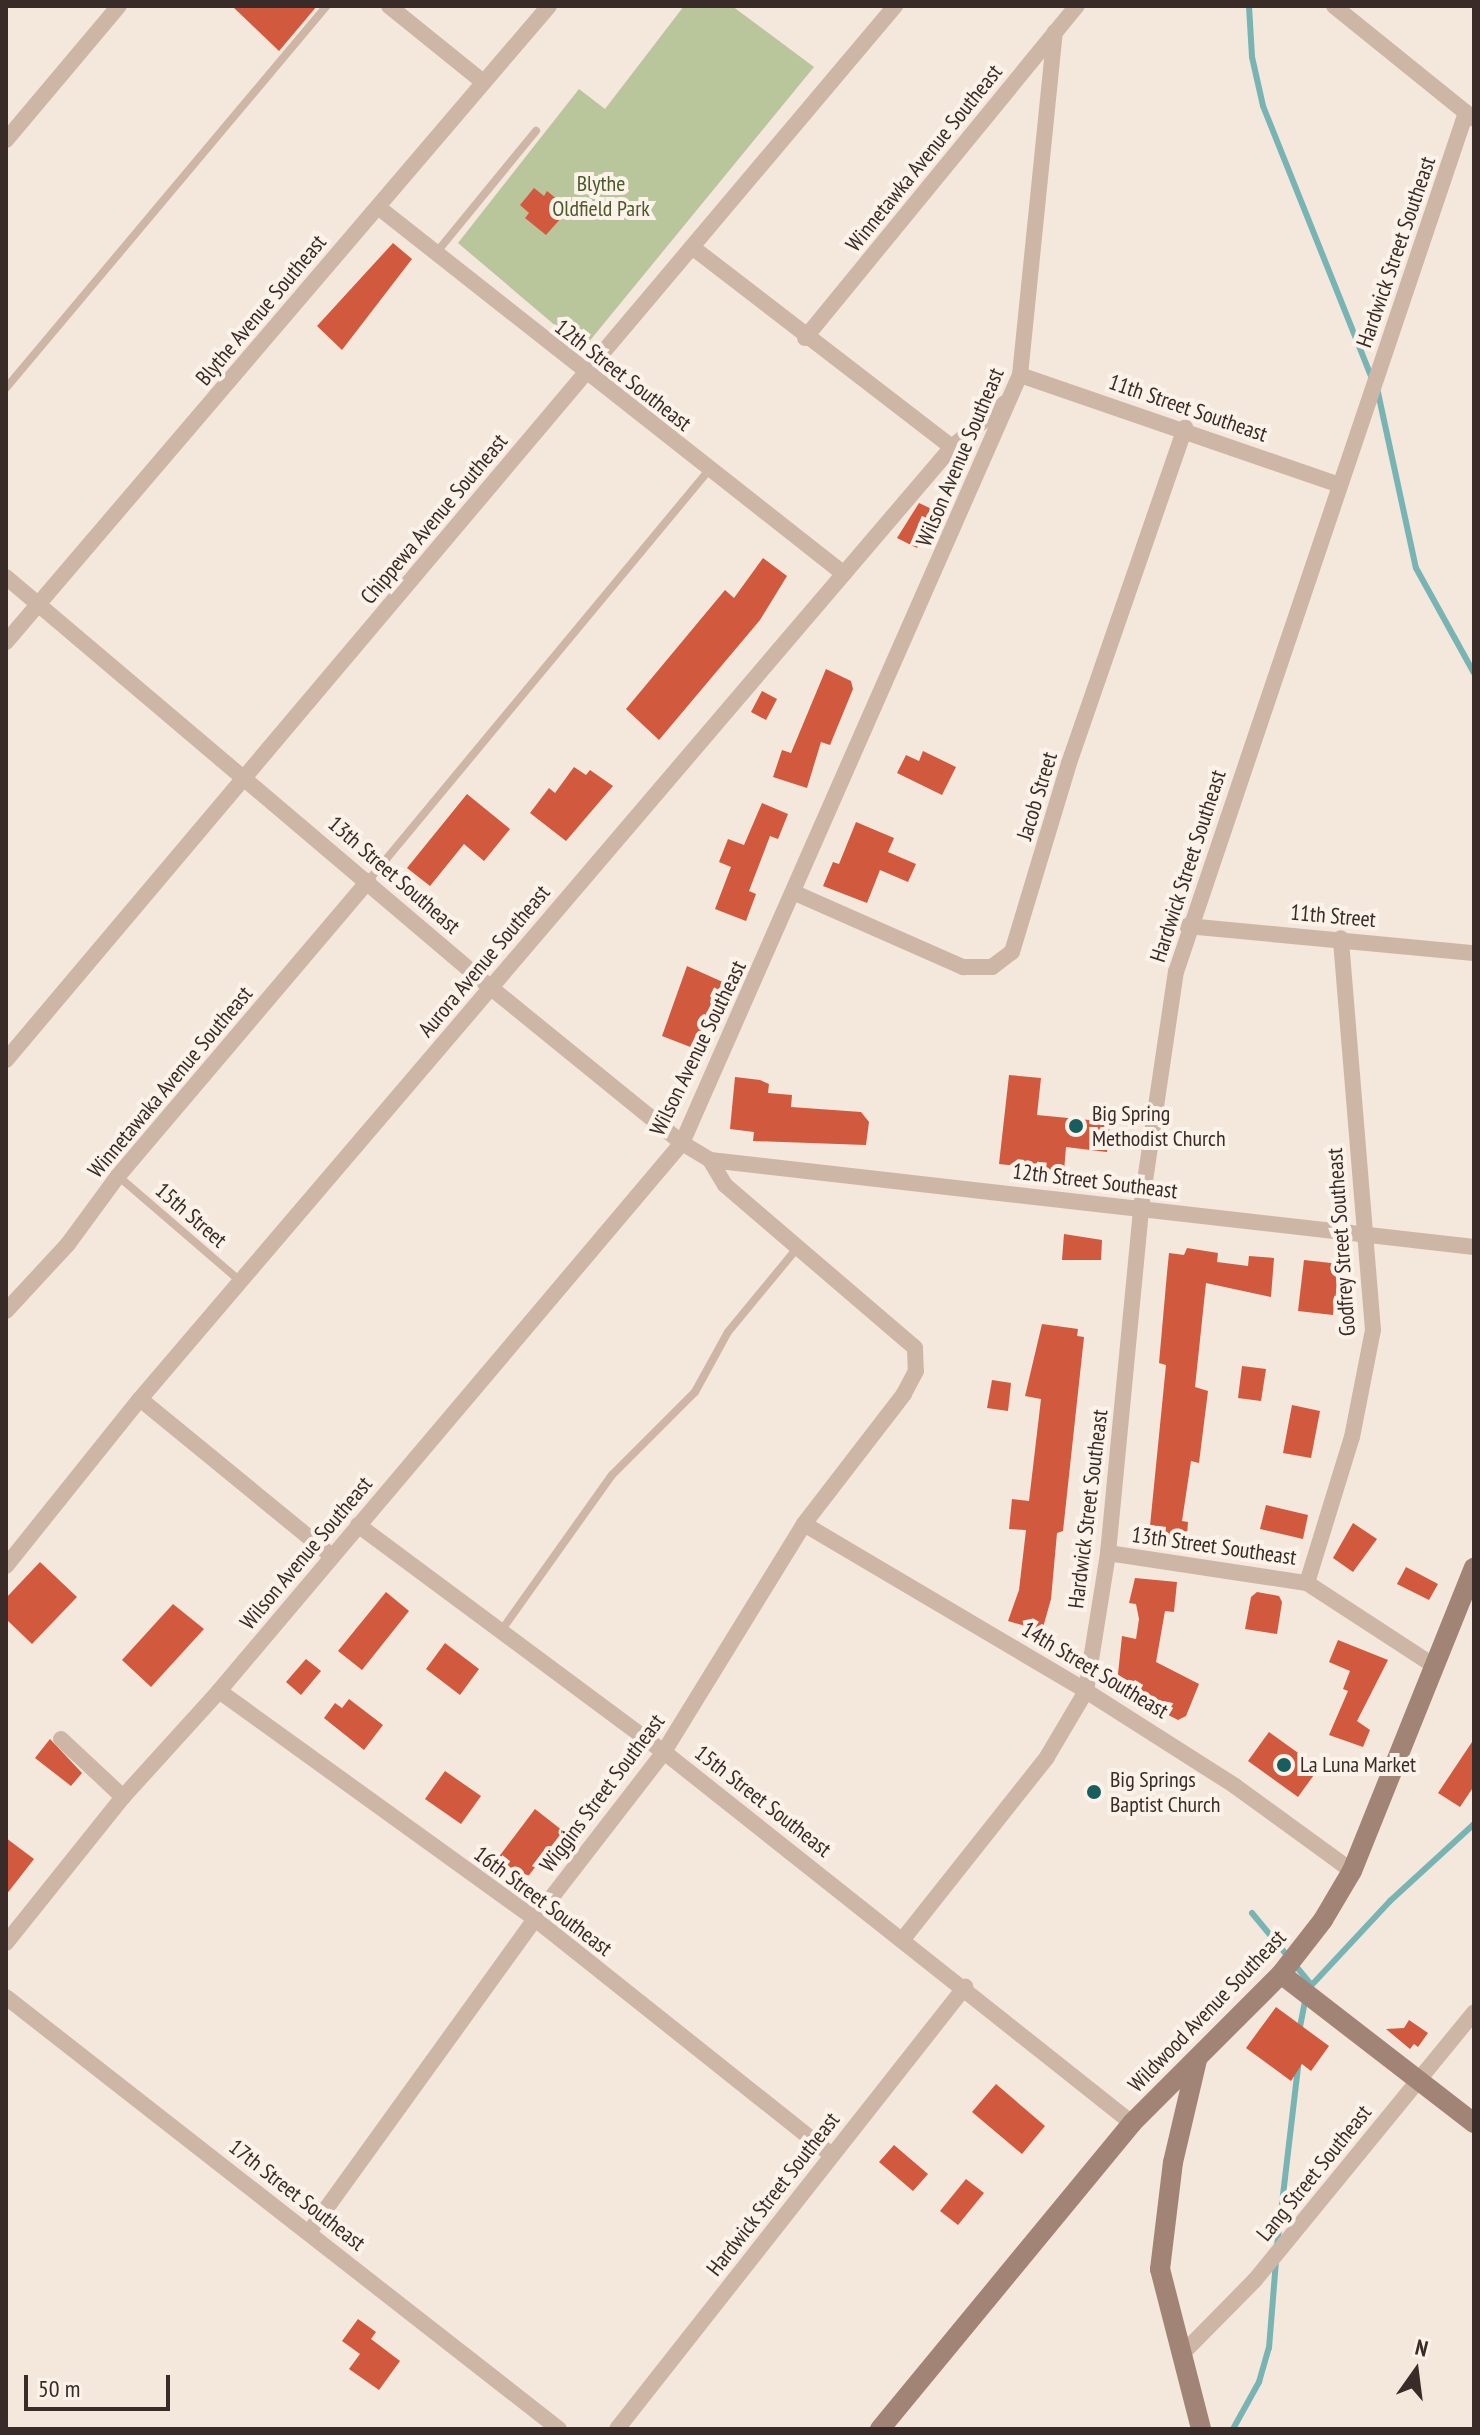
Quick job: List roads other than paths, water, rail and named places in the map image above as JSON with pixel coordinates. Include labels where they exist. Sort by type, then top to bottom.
[{"type":"main road","name":"Wildwood Avenue Southeast","points":[[880,2429],[1132,2123],[1281,1974],[1323,1920],[1352,1871],[1474,1568]]},
{"type":"main road","points":[[1281,1974],[1474,2123]]},
{"type":"main road","points":[[1197,2060],[1173,2162],[1160,2269],[1201,2429]]},
{"type":"street","points":[[6,140],[119,6]]},
{"type":"street","points":[[389,6],[482,81]]},
{"type":"street","name":"Blythe Avenue Southeast","points":[[6,642],[549,6]]},
{"type":"street","name":"Chippewa Avenue Southeast","points":[[6,1060],[248,778],[895,6]]},
{"type":"street","name":"Winnetawka Avenue Southeast","points":[[805,338],[1077,6]]},
{"type":"street","points":[[1334,6],[1470,116]]},
{"type":"street","name":"Wilson Avenue Southeast","points":[[6,1943],[123,1797],[219,1691],[682,1143],[795,893],[1020,375],[1055,32]]},
{"type":"street","name":"Hardwick Street Southeast","points":[[903,1939],[1047,1757],[1086,1691],[1108,1553],[1141,1208],[1187,926],[1470,116]]},
{"type":"street","name":"12th Street Southeast","points":[[378,207],[585,374],[844,574]]},
{"type":"street","points":[[692,247],[805,338],[952,447]]},
{"type":"street","name":"11th Street Southeast","points":[[1020,375],[1185,428],[1340,485]]},
{"type":"street","name":"Aurora Avenue Southeast","points":[[6,1566],[140,1399],[952,447],[1010,399]]},
{"type":"street","name":"Jacob Street","points":[[795,893],[963,967],[992,967],[1012,952],[1069,763],[1185,428]]},
{"type":"street","name":"13th Street Southeast","points":[[6,577],[248,778],[490,987],[682,1143],[710,1160],[725,1185],[915,1348],[916,1371]]},
{"type":"street","name":"Winnetawaka Avenue Southeast","points":[[6,1311],[68,1244],[118,1176],[368,881]]},
{"type":"street","name":"11th Street","points":[[1187,926],[1341,938],[1474,953]]},
{"type":"street","name":"Godfrey Street Southeast","points":[[1307,1583],[1352,1437],[1373,1330],[1341,938]]},
{"type":"street","name":"12th Street Southeast","points":[[710,1160],[1474,1247]]},
{"type":"street","name":"Wiggins Street Southeast","points":[[309,2232],[535,1919],[664,1752],[804,1524],[916,1371]]},
{"type":"street","points":[[140,1399],[332,1556]]},
{"type":"street","name":"14th Street Southeast","points":[[804,1524],[1086,1691],[1235,1786],[1352,1871]]},
{"type":"street","name":"15th Street Southeast","points":[[358,1525],[664,1752],[965,1987],[1132,2123]]},
{"type":"street","name":"13th Street Southeast","points":[[1108,1553],[1307,1583],[1433,1665]]},
{"type":"street","name":"16th Street Southeast","points":[[219,1691],[535,1919],[832,2155]]},
{"type":"street","points":[[61,1739],[123,1797]]},
{"type":"street","name":"Hardwick Street Southeast","points":[[617,2429],[965,1987]]},
{"type":"street","name":"17th Street Southeast","points":[[6,1997],[559,2429]]},
{"type":"street","name":"Lang Street Southeast","points":[[1181,2355],[1255,2280],[1474,2012]]},
{"type":"lane","points":[[6,388],[326,6]]},
{"type":"lane","points":[[435,253],[536,131]]},
{"type":"lane","points":[[368,881],[709,470]]},
{"type":"lane","name":"15th Street","points":[[118,1176],[240,1281]]},
{"type":"lane","points":[[501,1631],[612,1475],[695,1392],[728,1332],[798,1247]]},
{"type":"waterway","points":[[1249,6],[1252,57],[1263,106],[1372,378]]},
{"type":"waterway","points":[[1377,388],[1416,568],[1474,673]]},
{"type":"waterway","points":[[1308,1989],[1390,1901],[1474,1824]]},
{"type":"waterway","points":[[1252,1913],[1310,1983]]},
{"type":"waterway","points":[[1299,2032],[1305,2000]]},
{"type":"waterway","points":[[1277,2246],[1298,2067]]},
{"type":"waterway","points":[[1233,2429],[1259,2382],[1269,2348],[1276,2261]]},
{"type":"place","name":"Big Spring Methodist Church","points":[[1076,1126]]},
{"type":"place","name":"La Luna Market","points":[[1284,1765]]},
{"type":"place","name":"Big Springs Baptist Church","points":[[1094,1792]]},
{"type":"park label","name":"Blythe Oldfield Park","points":[[601,196]]}]
